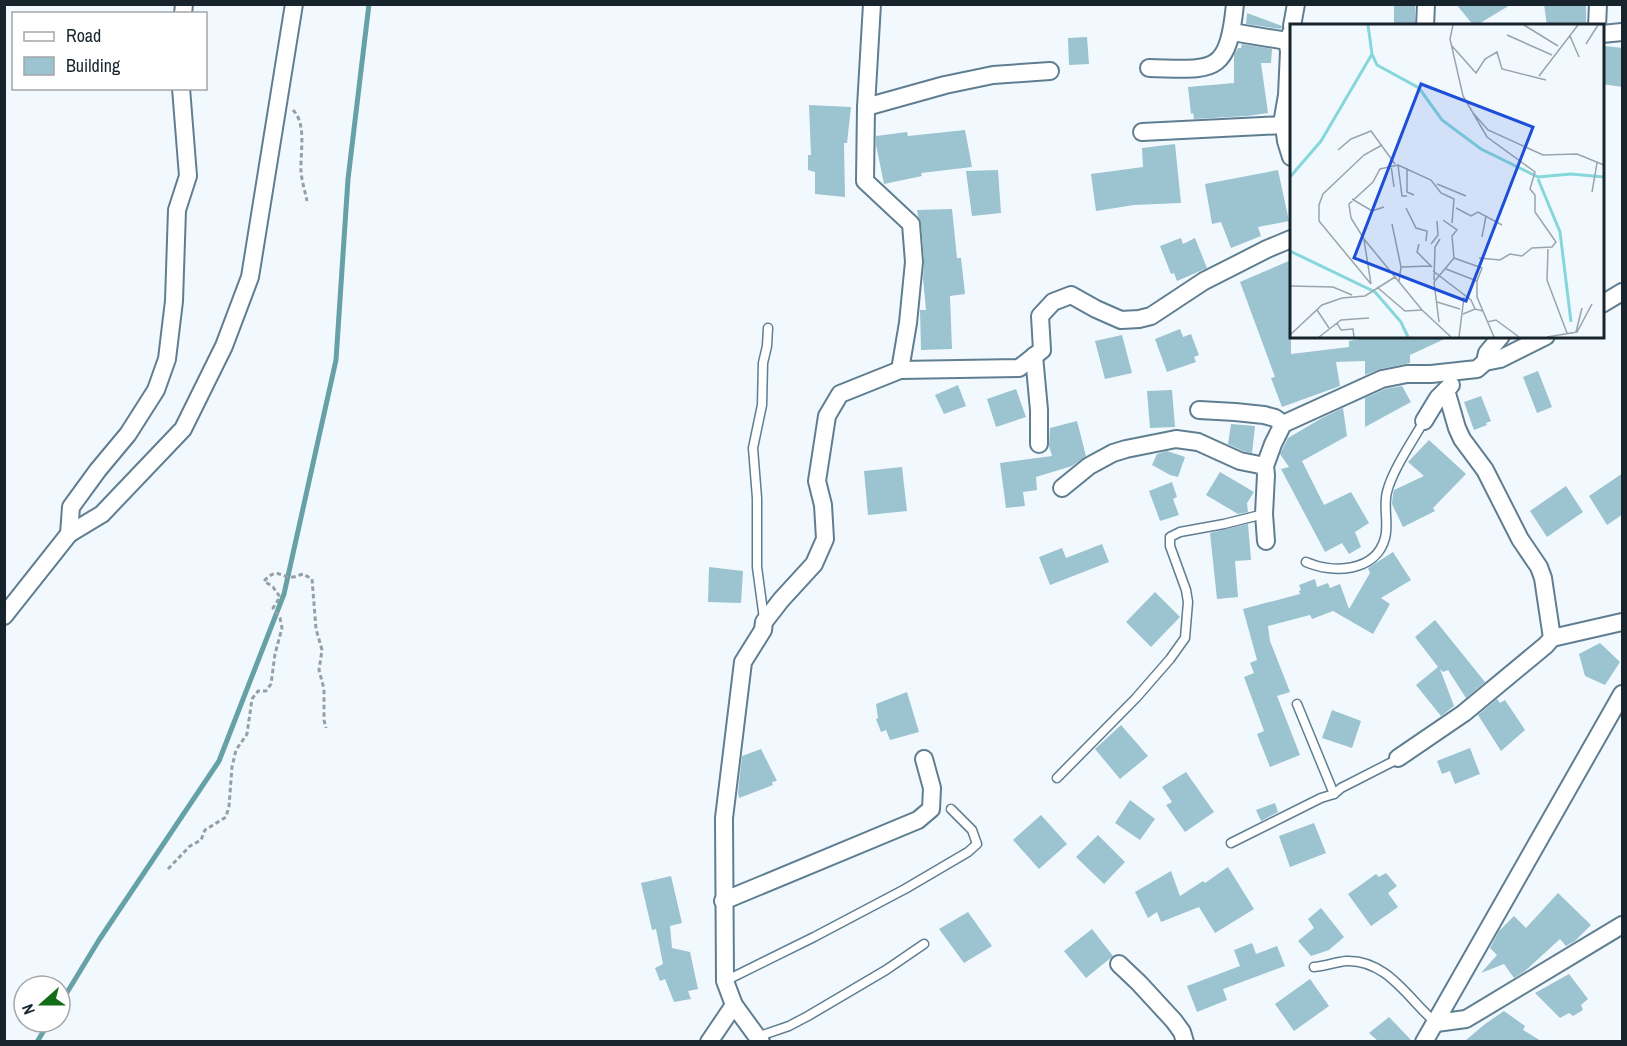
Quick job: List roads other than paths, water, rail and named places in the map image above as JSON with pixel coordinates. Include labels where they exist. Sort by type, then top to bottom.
[{"type":"street","points":[[4,616],[69,534],[102,514],[183,429],[224,346],[250,277],[294,4]]},
{"type":"street","points":[[872,4],[866,107],[865,181],[911,224],[914,262],[908,323],[900,370]]},
{"type":"street","points":[[1149,68],[1205,68],[1214,64],[1227,48],[1232,33],[1235,4]]},
{"type":"street","points":[[1292,24],[1296,4]]},
{"type":"street","points":[[1425,24],[1426,4]]},
{"type":"street","points":[[1596,24],[1598,4]]},
{"type":"street","points":[[1603,34],[1623,32]]},
{"type":"street","points":[[1232,33],[1290,33],[1287,95],[1283,118],[1290,154]]},
{"type":"street","points":[[866,107],[993,75],[1050,72]]},
{"type":"street","points":[[69,534],[71,507],[128,434],[156,390],[167,359],[174,301],[177,210],[188,176],[181,90]]},
{"type":"street","points":[[1142,132],[1284,125]]},
{"type":"street","points":[[759,1039],[734,1005],[725,981],[724,818],[743,662],[763,630],[764,622],[814,564],[825,539],[823,505],[817,481],[827,416],[840,394],[900,370],[1019,368],[1042,350],[1040,316],[1053,302],[1071,295],[1121,320],[1151,316],[1204,281],[1290,239]]},
{"type":"street","points":[[1603,303],[1623,292]]},
{"type":"street","points":[[1485,362],[1487,353],[1499,338]]},
{"type":"street","points":[[1266,541],[1265,466],[1283,424],[1382,379],[1400,375],[1477,369],[1485,362],[1500,359],[1542,338]]},
{"type":"street","points":[[1034,356],[1039,410],[1039,444]]},
{"type":"street","points":[[1424,422],[1438,398],[1452,385],[1462,370]]},
{"type":"street","points":[[1446,390],[1462,439],[1485,470],[1520,539],[1539,567],[1543,578],[1552,638]]},
{"type":"street","points":[[1199,410],[1264,415],[1275,418],[1283,424]]},
{"type":"street","points":[[1062,488],[1089,466],[1113,453],[1176,439],[1198,442],[1240,461],[1265,466]]},
{"type":"street","points":[[1398,758],[1464,713],[1552,638],[1623,622]]},
{"type":"street","points":[[1424,1041],[1623,694]]},
{"type":"street","points":[[723,900],[918,820],[931,809],[932,788],[924,759]]},
{"type":"street","points":[[1436,1023],[1466,1019],[1623,925]]},
{"type":"street","points":[[1119,964],[1174,1021],[1185,1041]]},
{"type":"street","points":[[709,1041],[734,1005]]},
{"type":"lane","points":[[764,622],[757,567],[757,498],[753,448],[762,405],[763,363],[768,328]]},
{"type":"lane","points":[[1306,562],[1328,569],[1345,568],[1362,565],[1376,554],[1386,537],[1387,492],[1391,480],[1424,422]]},
{"type":"lane","points":[[1057,778],[1136,698],[1185,638],[1188,602],[1170,546],[1170,537],[1180,532],[1264,514]]},
{"type":"lane","points":[[1297,704],[1334,794]]},
{"type":"lane","points":[[1231,843],[1334,794],[1398,758]]},
{"type":"lane","points":[[725,981],[895,895],[969,852],[977,844],[972,831],[951,809]]},
{"type":"lane","points":[[759,1039],[808,1016],[886,970],[924,944]]},
{"type":"lane","points":[[1314,968],[1344,961],[1369,964],[1404,989],[1436,1023]]},
{"type":"waterway","points":[[72,984],[99,940],[219,761],[284,594],[336,360],[348,179],[369,4]]},
{"type":"waterway","points":[[37,1042],[42,1034]]}]
